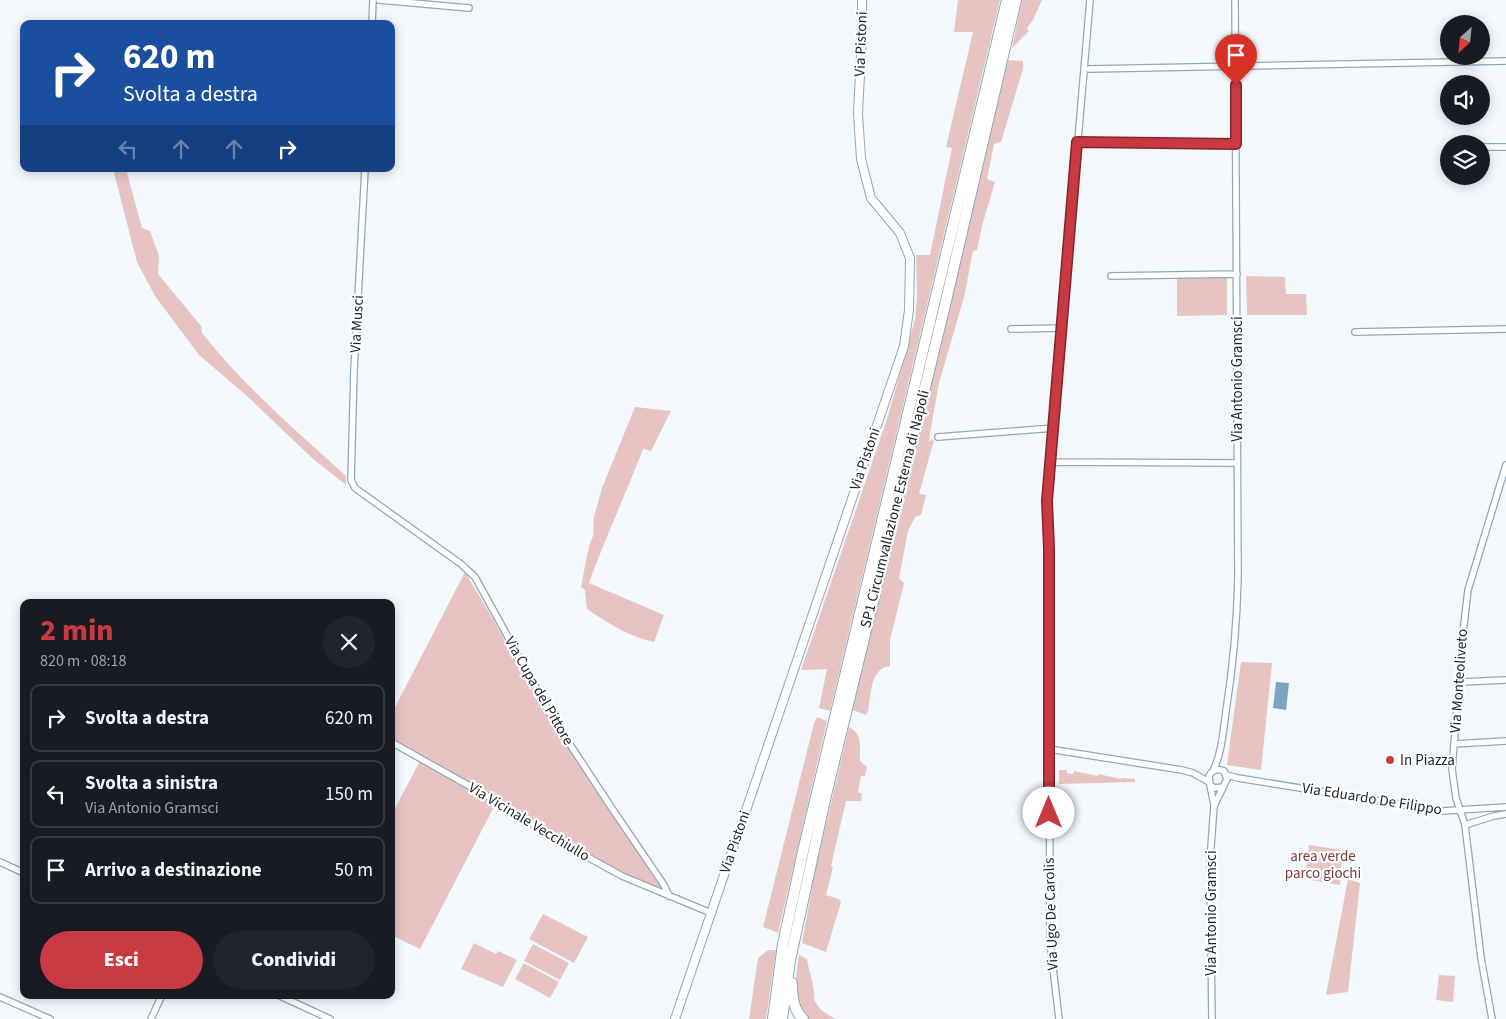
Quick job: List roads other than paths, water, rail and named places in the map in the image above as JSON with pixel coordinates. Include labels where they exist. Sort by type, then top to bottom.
[{"type":"highway","name":"SP1 Circumvallazione Esterna di Napoli","points":[[773,1019],[783,944],[804,847],[1007,0]]},
{"type":"highway","name":"SP1 Circumvallazione Esterna di Napoli","points":[[782,1019],[790,960],[827,791],[1016,0]]},
{"type":"highway","points":[[790,960],[792,995],[795,1007],[803,1019]]},
{"type":"street","points":[[372,20],[373,0]]},
{"type":"street","points":[[379,0],[469,8]]},
{"type":"street","name":"Via Pistoni","points":[[675,1019],[904,346],[909,310],[910,258],[900,233],[871,198],[861,159],[858,113],[862,0]]},
{"type":"street","name":"Via Ugo De Carolis","points":[[1059,1019],[1050,942],[1049,548],[1047,501],[1090,0]]},
{"type":"street","name":"Via Antonio Gramsci","points":[[1212,772],[1220,756],[1237,627],[1239,540],[1235,0]]},
{"type":"street","points":[[1089,69],[1506,61]]},
{"type":"street","points":[[1077,142],[1236,144]]},
{"type":"street","points":[[1490,147],[1506,147]]},
{"type":"street","name":"Via Musci","points":[[351,480],[354,370],[365,172]]},
{"type":"street","points":[[1111,276],[1237,274]]},
{"type":"street","points":[[1011,329],[1062,328]]},
{"type":"street","points":[[1355,332],[1506,329]]},
{"type":"street","points":[[938,437],[1054,428]]},
{"type":"street","points":[[1051,462],[1237,462]]},
{"type":"street","name":"Via Monteoliveto","points":[[1492,1019],[1481,958],[1465,825],[1452,780],[1463,633],[1469,586],[1506,465]]},
{"type":"street","name":"Via Cupa del Pittore","points":[[351,480],[356,488],[461,564],[475,577],[552,717],[664,885],[669,896]]},
{"type":"street","points":[[1460,682],[1506,680]]},
{"type":"street","points":[[1454,744],[1506,741]]},
{"type":"street","name":"Via Vicinale Vecchiullo","points":[[395,744],[498,802],[555,839],[622,876],[669,896]]},
{"type":"street","points":[[1049,749],[1173,769],[1196,775],[1216,788],[1225,785],[1225,773],[1217,770],[1196,775]]},
{"type":"street","name":"Via Antonio Gramsci","points":[[1220,756],[1225,773]]},
{"type":"street","points":[[1209,783],[1212,772]]},
{"type":"street","name":"Via Eduardo De Filippo","points":[[1225,773],[1238,778],[1442,810],[1506,807]]},
{"type":"street","name":"Via Eduardo De Filippo","points":[[1225,785],[1238,778]]},
{"type":"street","name":"Via Antonio Gramsci","points":[[1209,783],[1214,806],[1209,876],[1212,1019]]},
{"type":"street","name":"Via Antonio Gramsci","points":[[1214,806],[1225,785]]},
{"type":"street","points":[[1465,825],[1506,814]]},
{"type":"street","points":[[0,862],[20,871]]},
{"type":"street","points":[[669,896],[711,913]]},
{"type":"street","points":[[0,997],[50,1019]]},
{"type":"street","points":[[151,1019],[160,999]]},
{"type":"street","points":[[286,999],[330,1019]]},
{"type":"water","points":[[1276,682],[1289,683],[1286,710],[1273,708]]},
{"type":"place","name":"In Piazza","points":[[1390,760]]},
{"type":"park label","name":"area verde parco giochi","points":[[1323,864]]}]
